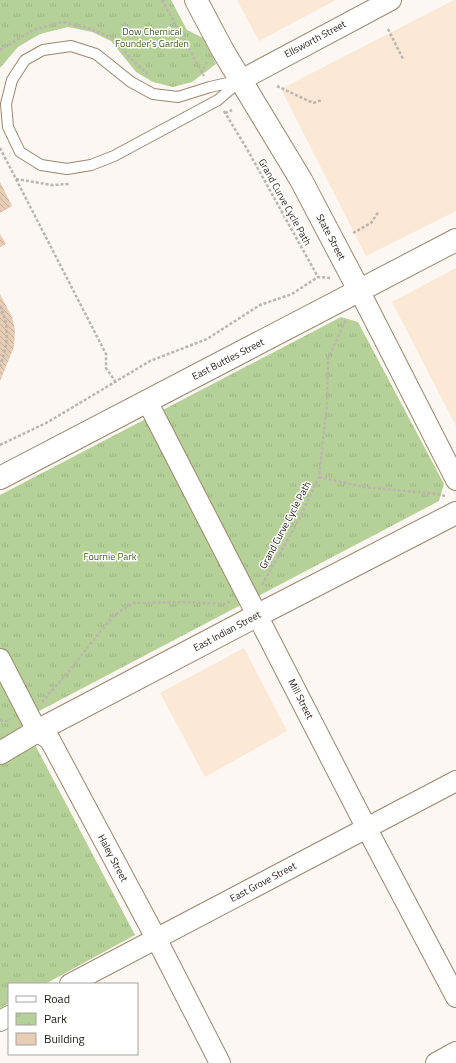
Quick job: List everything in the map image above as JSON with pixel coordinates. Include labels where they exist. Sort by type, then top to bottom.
[{"type":"main road","name":"State Street","points":[[196,0],[241,80],[301,180],[351,296]]},
{"type":"main road","name":"East Buttles Street","points":[[0,478],[456,240]]},
{"type":"main road","name":"East Indian Street","points":[[0,753],[38,731],[258,615],[454,498]]},
{"type":"street","name":"Ellsworth Street","points":[[241,80],[391,0]]},
{"type":"street","name":"State Street","points":[[351,296],[454,498]]},
{"type":"street","name":"Mill Street","points":[[147,401],[366,827],[456,997]]},
{"type":"street","name":"Haley Street","points":[[0,659],[38,731],[50,740],[156,938],[220,1063]]},
{"type":"street","name":"East Grove Street","points":[[72,983],[456,781]]},
{"type":"street","points":[[436,1063],[456,1052]]},
{"type":"lane","points":[[71,46],[96,54],[131,82],[153,94],[178,97],[210,87],[241,80],[218,100],[114,156],[90,165],[67,170],[41,165],[20,152],[8,127],[6,104],[12,80],[25,60],[43,50],[71,46]]},
{"type":"path","points":[[162,0],[210,87]]},
{"type":"path","points":[[388,29],[403,59]]},
{"type":"path","points":[[277,86],[313,103],[322,100]]},
{"type":"path","name":"Grand Curve Cycle Path","points":[[0,720],[7,721],[43,701],[113,616],[133,603],[185,602],[224,604],[262,586],[297,523],[319,477],[327,404],[328,358],[348,315],[351,296],[329,277],[318,277],[218,100]]},
{"type":"path","points":[[0,148],[106,354],[106,368],[115,381]]},
{"type":"path","points":[[353,233],[371,223],[379,211]]},
{"type":"path","points":[[0,445],[48,422],[115,381],[150,362],[207,339],[260,305],[292,294],[318,277]]},
{"type":"path","points":[[0,306],[8,325],[8,342],[0,366]]},
{"type":"path","points":[[319,477],[363,487],[438,494],[454,498]]},
{"type":"shaded area","points":[[237,0],[336,0],[259,41]]},
{"type":"shaded area","points":[[456,0],[456,211],[366,256],[281,89]]},
{"type":"shaded area","points":[[456,268],[456,426],[392,302]]},
{"type":"shaded area","points":[[244,648],[287,731],[205,777],[160,693]]},
{"type":"green space","name":"Dow Chemical Founder's Garden","points":[[0,0],[171,0],[187,30],[203,38],[216,64],[192,82],[173,87],[153,82],[136,72],[111,41],[92,32],[68,27],[40,34],[18,47],[0,68]]},
{"type":"green space","name":"Fournie Park","points":[[341,317],[358,322],[444,484],[439,501],[22,720],[135,935],[47,983],[8,983],[8,1004],[0,1008],[0,495]]},
{"type":"building","points":[[0,182],[12,206],[0,213]]},
{"type":"building","points":[[0,234],[6,244],[0,247]]},
{"type":"building","points":[[0,294],[12,317],[15,330],[14,347],[0,381]]}]
